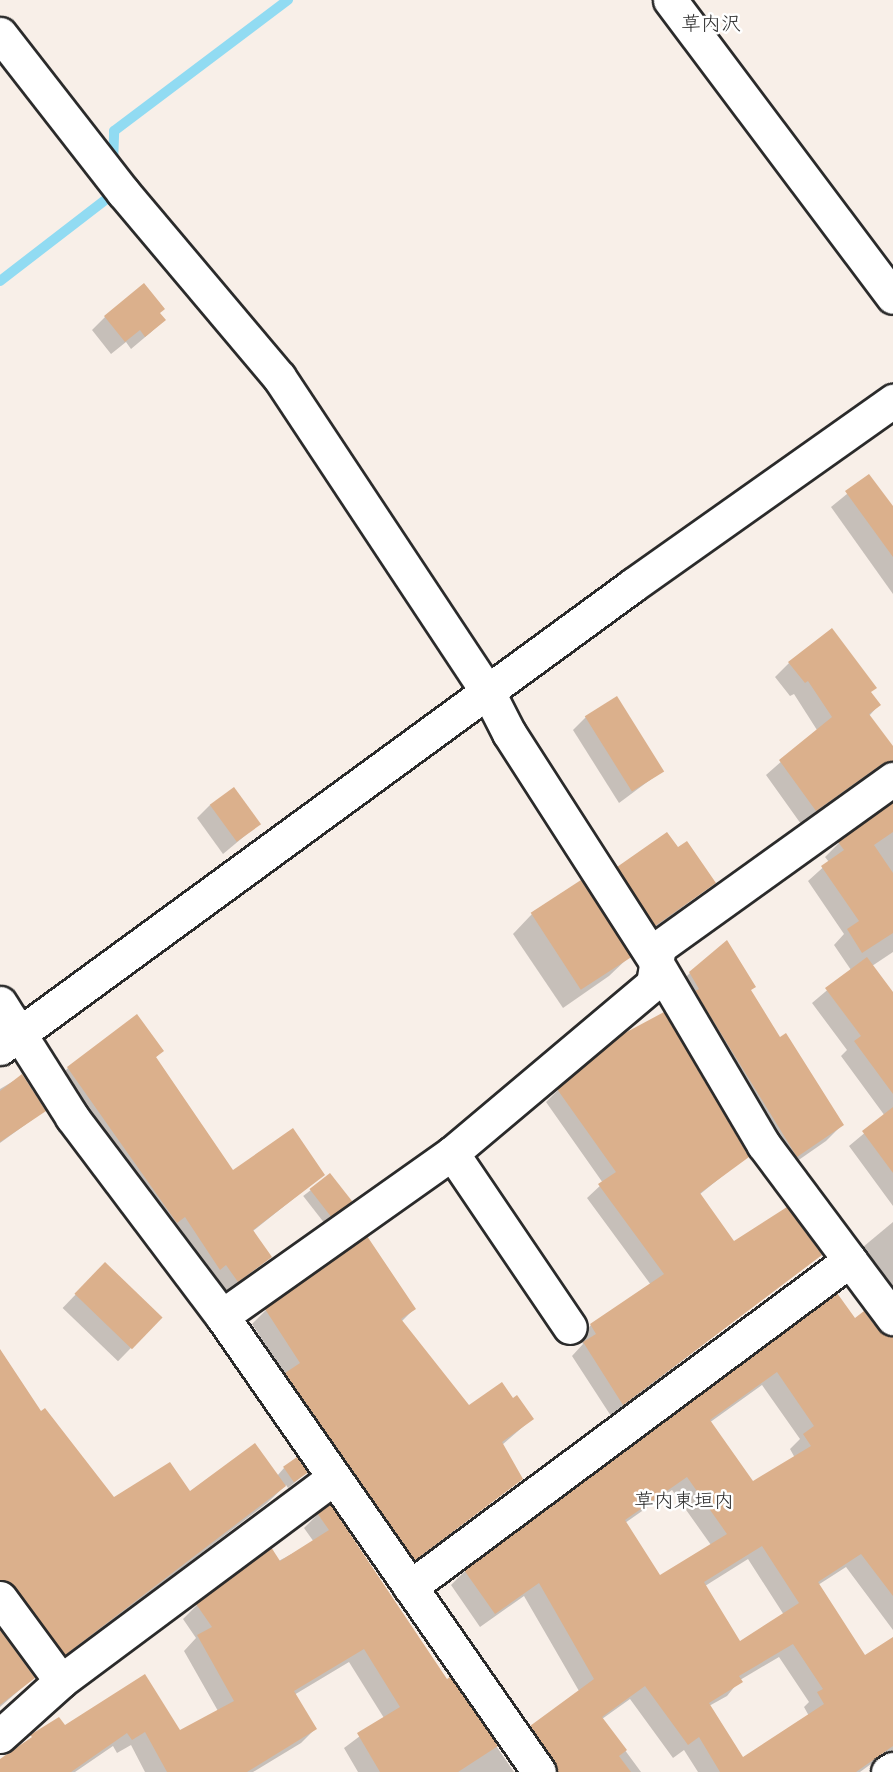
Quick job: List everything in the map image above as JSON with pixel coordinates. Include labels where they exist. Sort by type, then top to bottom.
[{"type":"street","points":[[670,0],[893,297]]},
{"type":"street","points":[[0,34],[123,192],[279,377],[489,694],[508,733],[656,962],[764,1145],[893,1318]]},
{"type":"street","points":[[11,1041],[489,694],[633,585],[893,401]]},
{"type":"street","points":[[222,1316],[452,1153],[653,984],[658,947],[893,779]]},
{"type":"street","points":[[0,1003],[11,1041],[39,1070],[222,1316],[539,1772]]},
{"type":"street","points":[[452,1153],[570,1328]]},
{"type":"street","points":[[410,1587],[850,1260]]},
{"type":"street","points":[[0,1736],[61,1681],[333,1478]]},
{"type":"street","points":[[0,1598],[61,1681]]},
{"type":"street","points":[[888,1772],[893,1769]]},
{"type":"building","points":[[144,283],[165,309],[160,313],[166,320],[145,337],[140,330],[125,342],[104,316]]},
{"type":"building","points":[[869,474],[893,506],[893,557],[845,491]]},
{"type":"building","points":[[832,628],[877,688],[871,692],[881,705],[869,714],[893,746],[893,761],[882,764],[816,811],[779,760],[832,717],[808,681],[805,683],[788,662]]},
{"type":"building","points":[[617,696],[664,771],[632,792],[585,716]]},
{"type":"building","points":[[234,787],[261,824],[237,842],[210,805]]},
{"type":"building","points":[[893,802],[893,832],[874,845],[893,873],[893,933],[862,953],[847,929],[859,921],[821,866],[844,850],[838,842]]},
{"type":"building","points":[[667,832],[678,847],[687,841],[716,883],[655,926],[617,867]]},
{"type":"building","points":[[581,880],[631,957],[581,990],[531,913]]},
{"type":"building","points":[[727,940],[756,987],[751,990],[780,1037],[786,1033],[844,1125],[797,1157],[695,991],[699,989],[689,972]]},
{"type":"building","points":[[867,957],[893,992],[893,1094],[854,1041],[861,1036],[825,988]]},
{"type":"building","points":[[664,1012],[749,1157],[700,1193],[734,1241],[787,1207],[822,1255],[623,1405],[583,1342],[596,1334],[590,1324],[664,1274],[598,1184],[616,1172],[557,1089],[623,1034]]},
{"type":"building","points":[[137,1014],[164,1051],[156,1057],[233,1170],[293,1128],[325,1175],[253,1230],[272,1257],[238,1282],[226,1265],[220,1270],[185,1217],[177,1223],[67,1067]]},
{"type":"building","points":[[22,1074],[46,1111],[0,1142],[0,1091]]},
{"type":"building","points":[[893,1107],[893,1173],[862,1131]]},
{"type":"building","points":[[330,1173],[352,1201],[332,1217],[310,1189]]},
{"type":"building","points":[[367,1236],[416,1309],[401,1319],[469,1405],[502,1382],[513,1398],[517,1395],[534,1419],[502,1442],[523,1479],[415,1560],[285,1373],[300,1363],[265,1309]]},
{"type":"building","points":[[105,1262],[163,1318],[132,1349],[74,1294]]},
{"type":"building","points":[[837,1293],[855,1318],[864,1311],[878,1330],[893,1336],[893,1596],[861,1554],[818,1582],[865,1655],[893,1637],[893,1746],[856,1772],[720,1772],[699,1737],[688,1745],[645,1686],[602,1717],[627,1750],[619,1756],[631,1772],[557,1772],[530,1726],[594,1679],[539,1583],[495,1614],[464,1570]],"holes":[[[777,1372],[814,1426],[803,1434],[811,1446],[753,1481],[710,1420]],[[687,1477],[727,1534],[660,1575],[625,1520]],[[762,1546],[799,1603],[740,1641],[704,1582]],[[793,1644],[823,1689],[817,1692],[824,1704],[743,1757],[709,1703],[743,1682],[739,1676]]]},
{"type":"building","points":[[0,1349],[41,1411],[45,1408],[114,1497],[170,1462],[190,1491],[255,1443],[286,1486],[65,1655],[15,1587],[0,1580]]},
{"type":"building","points":[[297,1457],[308,1473],[294,1482],[283,1467]]},
{"type":"building","points":[[330,1504],[447,1679],[450,1677],[498,1746],[458,1772],[380,1772],[357,1733],[400,1707],[364,1649],[294,1691],[317,1729],[247,1772],[167,1772],[145,1732],[132,1740],[127,1733],[71,1772],[0,1772],[0,1759],[32,1737],[30,1735],[59,1717],[65,1725],[145,1674],[180,1730],[234,1701],[197,1635],[212,1627],[196,1604],[271,1547],[280,1561],[329,1530],[317,1513]]},
{"type":"building","points":[[0,1630],[35,1678],[0,1705]]},
{"type":"waterway","points":[[113,165],[114,131],[288,0]]},
{"type":"waterway","points":[[0,281],[113,194],[113,189]]},
{"type":"district","name":"草内沢","points":[[711,23]]},
{"type":"district","name":"草内東垣内","points":[[684,1500]]}]
